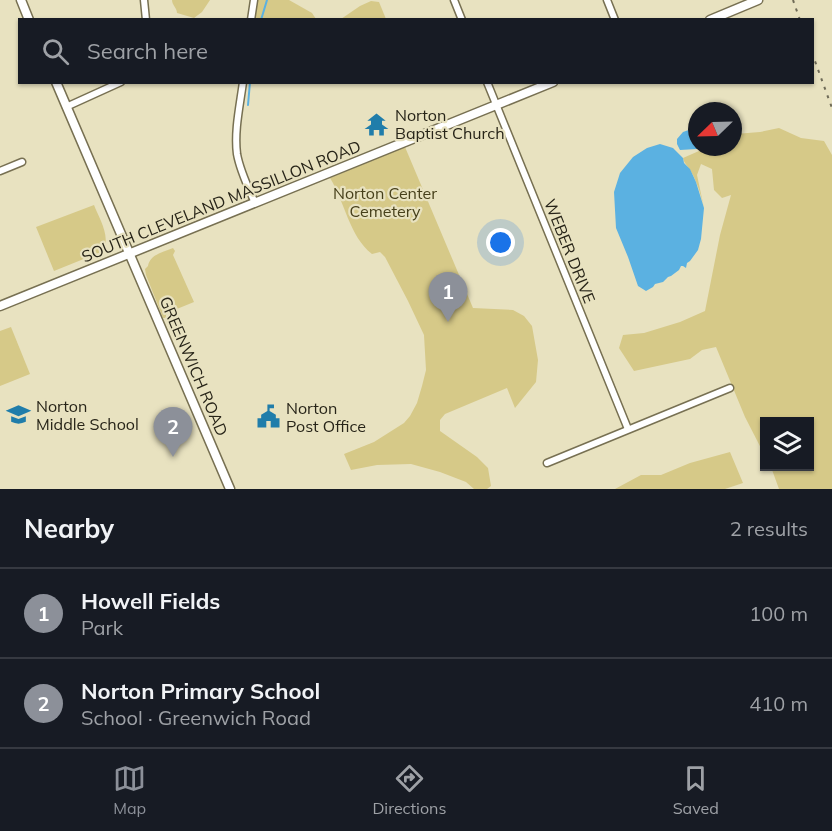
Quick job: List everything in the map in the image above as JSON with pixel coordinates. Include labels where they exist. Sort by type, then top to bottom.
[{"type":"main road","points":[[21,0],[28,18]]},
{"type":"main road","points":[[715,18],[758,0]]},
{"type":"main road","name":"GREENWICH ROAD","points":[[57,84],[230,489]]},
{"type":"main road","name":"SOUTH CLEVELAND MASSILLON ROAD","points":[[0,306],[548,84]]},
{"type":"street","points":[[144,0],[146,18]]},
{"type":"street","points":[[251,18],[254,0]]},
{"type":"street","points":[[454,0],[461,18]]},
{"type":"street","points":[[607,0],[614,18]]},
{"type":"street","points":[[66,106],[116,84]]},
{"type":"street","points":[[243,84],[236,139],[237,149],[241,170],[255,203]]},
{"type":"street","name":"WEBER DRIVE","points":[[488,84],[628,429]]},
{"type":"street","points":[[0,171],[22,162]]},
{"type":"street","points":[[547,463],[730,388]]},
{"type":"green space","points":[[172,0],[210,0],[202,12],[194,18],[177,13]]},
{"type":"green space","points":[[257,0],[289,0],[312,13],[315,18],[254,18]]},
{"type":"green space","points":[[371,1],[379,2],[386,18],[342,18]]},
{"type":"green space","points":[[779,128],[801,138],[824,141],[832,155],[832,489],[779,489],[772,471],[814,471],[814,417],[760,417],[760,446],[745,417],[716,347],[702,350],[690,359],[634,371],[619,348],[623,335],[644,333],[680,322],[705,311],[720,235],[731,195],[722,198],[714,190],[712,169],[701,164],[697,175],[704,208],[697,183],[683,158],[688,156],[742,156],[742,133]]},
{"type":"green space","name":"Norton Center Cemetery","points":[[405,147],[473,308],[513,310],[524,316],[532,326],[538,360],[536,382],[515,408],[507,388],[445,414],[440,420],[440,431],[477,457],[488,468],[491,486],[487,489],[474,489],[466,482],[411,464],[377,465],[351,470],[344,454],[374,442],[404,423],[417,403],[426,370],[424,335],[408,301],[385,257],[380,252],[372,254],[358,238],[330,178]]},
{"type":"green space","points":[[94,205],[104,229],[106,241],[101,252],[54,271],[36,227]]},
{"type":"green space","points":[[173,248],[175,251],[173,255],[194,302],[167,313],[166,318],[163,318],[145,269],[154,256]]},
{"type":"green space","points":[[11,327],[30,374],[0,386],[0,331]]},
{"type":"green space","points":[[730,452],[743,483],[725,489],[615,489],[641,475],[661,475],[690,463]]},
{"type":"water","points":[[688,130],[688,150],[680,150],[677,139]]},
{"type":"water","points":[[660,144],[673,148],[683,158],[696,182],[704,208],[698,250],[687,263],[686,268],[681,266],[663,282],[655,284],[646,291],[638,286],[616,228],[614,192],[620,173],[633,157],[647,148]]},
{"type":"waterway","points":[[262,18],[267,0]]},
{"type":"waterway","points":[[248,105],[250,84]]},
{"type":"railway","points":[[793,0],[799,18]]},
{"type":"railway","points":[[814,58],[832,108]]},
{"type":"place","name":"Norton Baptist Church","points":[[377,124]]},
{"type":"place","name":"Howell Fields","points":[[448,322]]},
{"type":"place","name":"Norton Middle School","points":[[18,415]]},
{"type":"place","name":"Norton Post Office","points":[[268,417]]},
{"type":"place","name":"Norton Primary School","points":[[173,457]]}]
